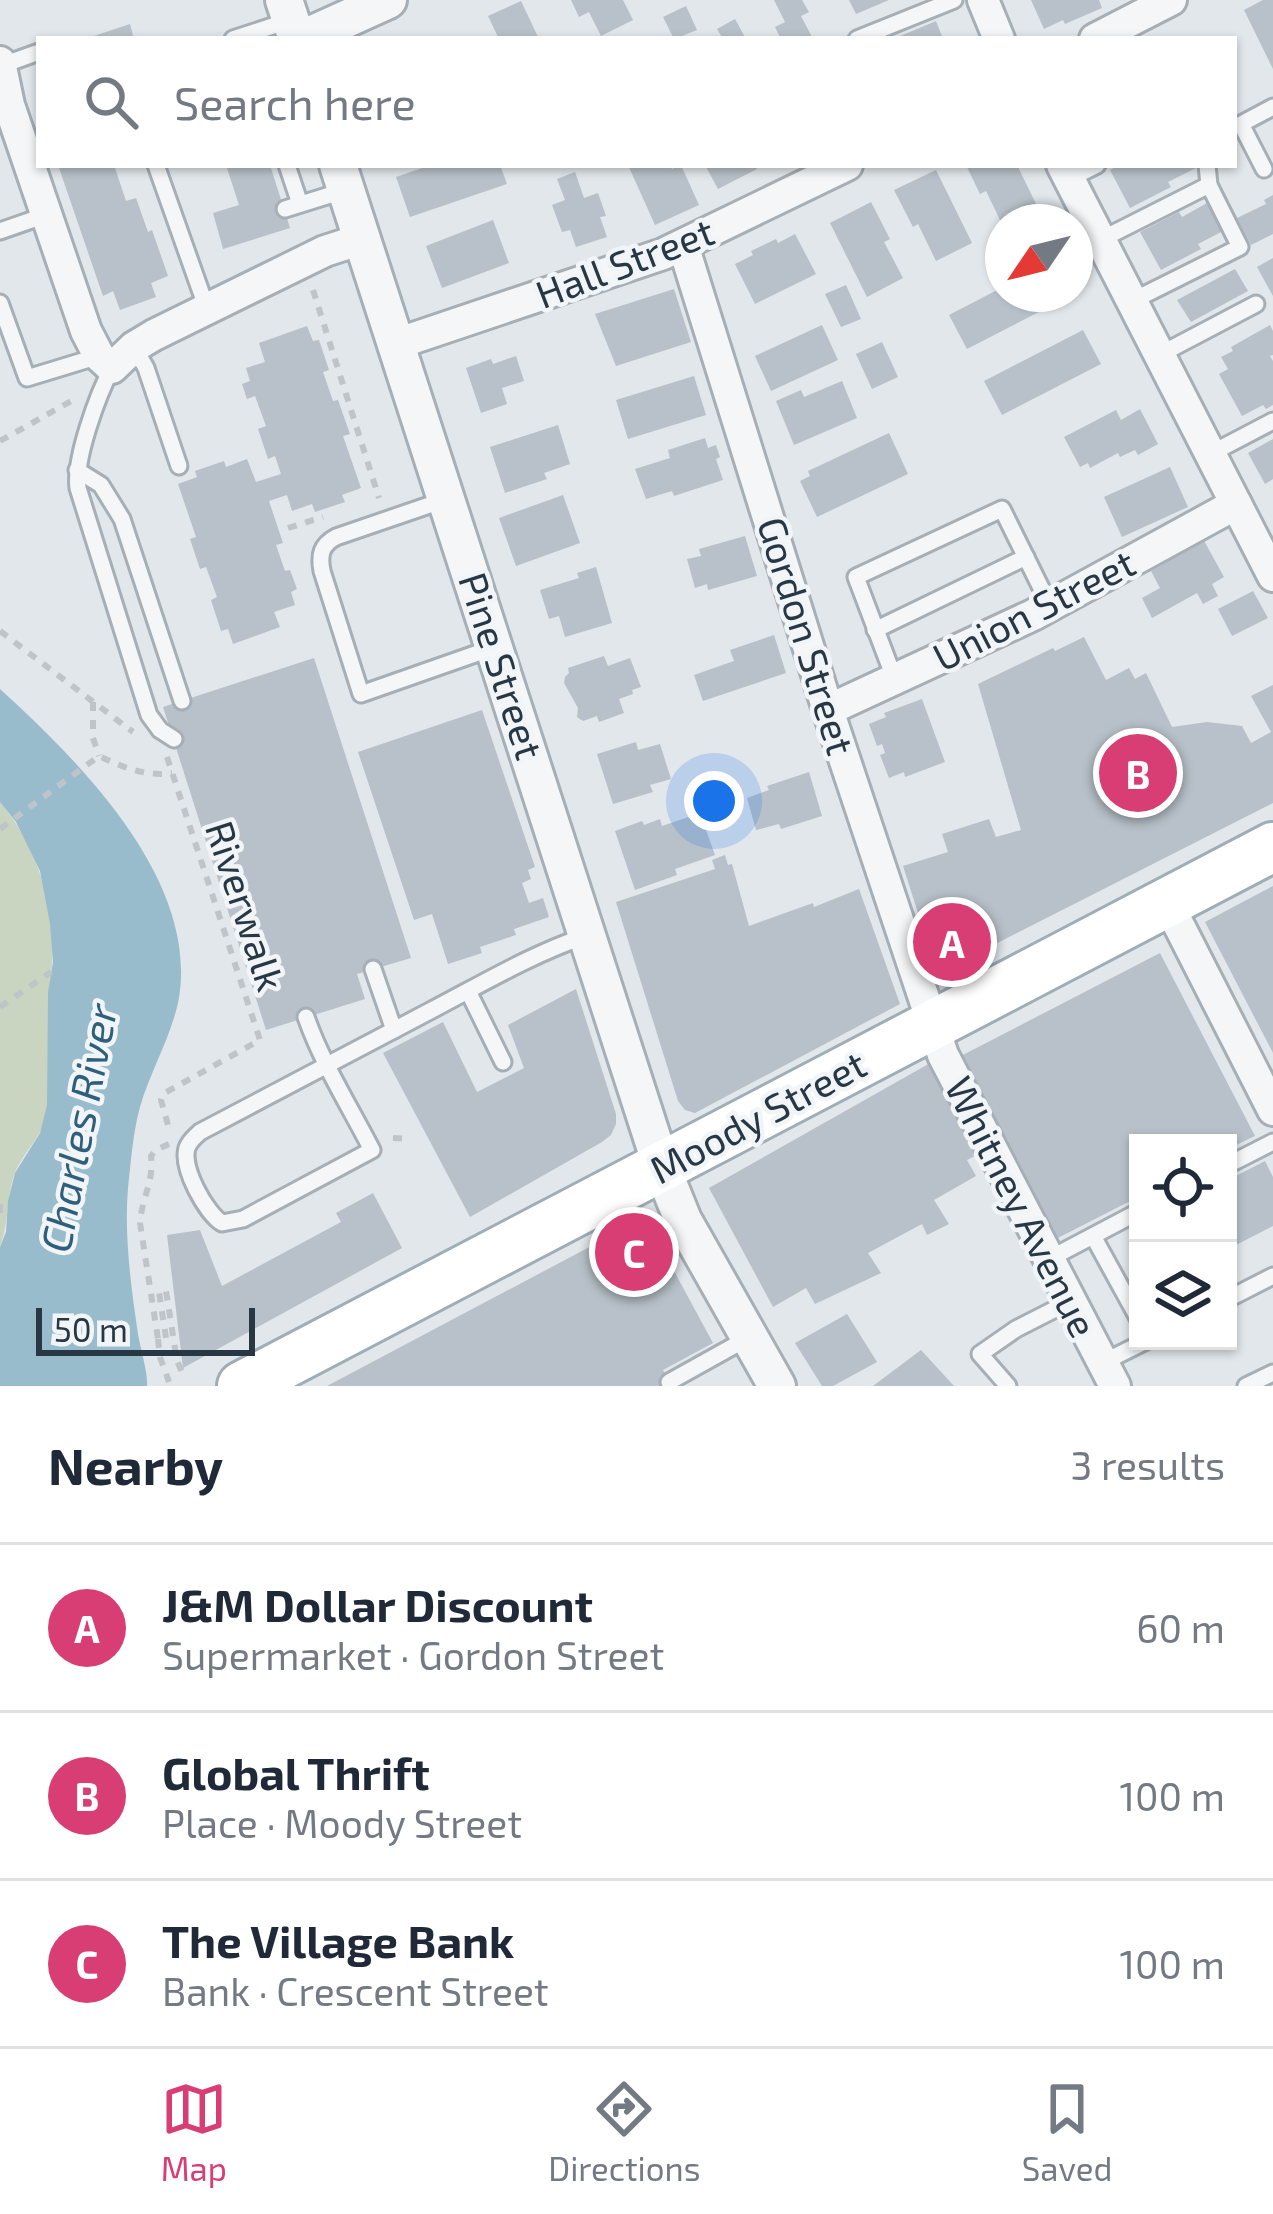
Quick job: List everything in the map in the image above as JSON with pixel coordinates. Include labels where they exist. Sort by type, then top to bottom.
[{"type":"main road","name":"Moody Street","points":[[242,1386],[1273,847]]},
{"type":"street","points":[[293,25],[388,0]]},
{"type":"street","points":[[983,0],[998,36]]},
{"type":"street","points":[[1101,36],[1171,0]]},
{"type":"street","points":[[0,64],[86,331],[115,357],[326,251],[362,239]]},
{"type":"street","name":"Hall Street","points":[[396,344],[626,268],[842,168]]},
{"type":"street","points":[[1076,170],[1100,239],[1273,576]]},
{"type":"street","name":"Pine Street","points":[[342,177],[662,1168],[683,1220],[777,1386]]},
{"type":"street","name":"Gordon Street","points":[[683,245],[828,710],[933,1025]]},
{"type":"street","name":"Union Street","points":[[828,710],[1050,606],[1236,504]]},
{"type":"street","points":[[1167,902],[1273,1110]]},
{"type":"street","name":"Whitney Avenue","points":[[933,1025],[943,1055],[1109,1374]]},
{"type":"lane","points":[[864,36],[954,0]]},
{"type":"lane","points":[[250,36],[293,25]]},
{"type":"lane","points":[[0,64],[36,53]]},
{"type":"lane","points":[[1264,169],[1241,124],[1273,107]]},
{"type":"lane","points":[[157,168],[207,309]]},
{"type":"lane","points":[[287,168],[292,207],[342,177]]},
{"type":"lane","points":[[1132,301],[1240,247],[1209,185],[1208,168]]},
{"type":"lane","points":[[1100,239],[1209,185]]},
{"type":"lane","points":[[0,231],[46,215]]},
{"type":"lane","points":[[0,303],[27,378],[115,357],[146,368],[178,466]]},
{"type":"lane","points":[[1160,355],[1256,304]]},
{"type":"lane","points":[[115,357],[77,470],[80,498],[149,715],[174,740]]},
{"type":"lane","points":[[1210,454],[1273,421]]},
{"type":"lane","points":[[77,470],[101,485],[118,509],[182,701]]},
{"type":"lane","points":[[447,500],[336,536],[323,547],[322,571],[349,658],[361,694],[495,647]]},
{"type":"lane","points":[[895,680],[856,578],[1002,509],[1050,606]]},
{"type":"lane","points":[[875,630],[1026,557]]},
{"type":"lane","points":[[306,1017],[328,1064],[372,1150],[243,1220],[215,1219],[188,1167],[186,1150],[200,1132],[328,1064],[545,950],[588,935]]},
{"type":"lane","points":[[373,969],[394,1030]]},
{"type":"lane","points":[[468,991],[503,1062]]},
{"type":"lane","points":[[1237,1160],[1273,1142]]},
{"type":"lane","points":[[1047,1260],[1129,1217]]},
{"type":"lane","points":[[1093,1236],[1129,1302]]},
{"type":"lane","points":[[1237,1294],[1273,1276]]},
{"type":"lane","points":[[1008,1386],[980,1354],[1069,1302]]},
{"type":"lane","points":[[669,1382],[748,1338]]},
{"type":"lane","points":[[1109,1374],[1135,1350]]},
{"type":"lane","points":[[1248,1386],[1273,1372]]},
{"type":"path","points":[[311,283],[379,498]]},
{"type":"path","points":[[0,441],[67,405],[77,394]]},
{"type":"path","name":"Riverwalk","points":[[0,631],[170,759],[260,1040],[161,1097],[171,1142],[151,1156],[152,1180],[140,1223],[158,1339]]},
{"type":"path","points":[[93,702],[93,738],[99,756]]},
{"type":"path","points":[[0,830],[99,756]]},
{"type":"path","points":[[99,756],[137,771],[174,773]]},
{"type":"path","points":[[0,1007],[51,972]]},
{"type":"path","points":[[393,1138],[410,1139]]},
{"type":"path","points":[[0,1204],[0,1219]]},
{"type":"path","points":[[170,1382],[160,1358],[158,1339],[166,1338],[159,1292],[166,1291],[183,1374]]},
{"type":"green space","points":[[0,802],[34,857],[47,899],[52,942],[47,1108],[42,1127],[14,1175],[0,1247]]},
{"type":"water","name":"Charles River","points":[[0,689],[98,789],[154,870],[172,914],[181,958],[178,1003],[138,1117],[127,1206],[131,1280],[147,1386],[0,1386],[0,1247],[15,1173],[40,1133],[47,1105],[48,992],[53,962],[40,871],[16,822],[0,802]]},
{"type":"building","points":[[571,0],[623,0],[633,20],[601,36],[589,12],[579,17]]},
{"type":"building","points":[[774,0],[802,0],[809,12],[801,16],[811,36],[780,36],[775,27],[785,22]]},
{"type":"building","points":[[849,0],[889,0],[856,14]]},
{"type":"building","points":[[1031,0],[1099,0],[1102,8],[1044,29]]},
{"type":"building","points":[[1273,0],[1273,69],[1244,10]]},
{"type":"building","points":[[521,1],[538,36],[498,36],[488,16]]},
{"type":"building","points":[[686,6],[697,30],[672,36],[663,17]]},
{"type":"building","points":[[735,19],[744,36],[721,36],[717,29]]},
{"type":"building","points":[[936,21],[942,36],[900,36]]},
{"type":"building","points":[[130,24],[133,36],[94,36]]},
{"type":"building","points":[[59,168],[115,168],[126,201],[136,198],[148,232],[152,230],[168,276],[151,283],[156,297],[120,310],[113,291],[103,296]]},
{"type":"building","points":[[227,168],[271,168],[290,228],[223,249],[213,213],[239,205]]},
{"type":"building","points":[[422,168],[501,168],[507,184],[410,217],[396,177]]},
{"type":"building","points":[[629,168],[682,168],[699,205],[655,225]]},
{"type":"building","points":[[707,168],[757,169],[718,189]]},
{"type":"building","points":[[967,168],[1018,168],[1036,204],[992,204],[986,191],[980,194]]},
{"type":"building","points":[[1114,168],[1196,168],[1130,208],[1110,170]]},
{"type":"building","points":[[936,170],[972,243],[936,261],[894,190]]},
{"type":"building","points":[[575,172],[584,198],[598,193],[607,237],[576,247],[570,230],[562,232],[552,205],[565,200],[557,179]]},
{"type":"building","points":[[1273,195],[1273,234],[1251,245],[1237,218],[1266,204],[1264,200]]},
{"type":"building","points":[[871,202],[903,278],[867,297],[830,223]]},
{"type":"building","points":[[1207,203],[1223,231],[1161,270],[1140,232]]},
{"type":"building","points":[[493,220],[509,263],[442,288],[426,246]]},
{"type":"building","points":[[795,234],[816,274],[755,304],[735,264],[753,255],[751,251]]},
{"type":"building","points":[[1273,258],[1273,296],[1257,267]]},
{"type":"building","points":[[1235,269],[1248,291],[1191,322],[1177,300]]},
{"type":"building","points":[[846,285],[861,319],[841,327],[825,294]]},
{"type":"building","points":[[674,289],[691,342],[616,366],[595,314]]},
{"type":"building","points":[[985,296],[985,312],[1039,312],[967,349],[949,315]]},
{"type":"building","points":[[822,325],[838,360],[771,391],[755,356]]},
{"type":"building","points":[[1270,325],[1273,405],[1242,416],[1219,374],[1228,369],[1221,357]]},
{"type":"building","points":[[307,326],[313,341],[319,340],[329,370],[323,372],[350,434],[343,436],[361,488],[342,495],[345,502],[315,512],[312,504],[292,511],[287,495],[269,501],[283,543],[276,545],[297,589],[291,592],[295,605],[274,612],[280,627],[233,644],[228,629],[221,631],[211,600],[217,597],[206,567],[200,569],[190,539],[196,537],[178,484],[197,477],[195,471],[224,461],[226,467],[247,459],[256,482],[281,474],[275,456],[268,459],[258,429],[266,426],[255,396],[247,399],[242,384],[250,381],[246,368],[265,362],[259,343]]},
{"type":"building","points":[[1083,330],[1101,364],[1002,415],[984,381]]},
{"type":"building","points":[[882,342],[898,377],[872,389],[856,354]]},
{"type":"building","points":[[516,356],[524,381],[502,388],[507,404],[481,413],[466,368]]},
{"type":"building","points":[[694,376],[706,415],[628,439],[616,400]]},
{"type":"building","points":[[842,381],[857,418],[794,445],[776,401],[801,390],[804,397]]},
{"type":"building","points":[[1140,409],[1158,444],[1138,455],[1135,450],[1120,457],[1118,453],[1090,468],[1088,463],[1080,467],[1064,437],[1116,410],[1121,420]]},
{"type":"building","points":[[558,425],[570,464],[544,473],[547,479],[505,493],[490,447]]},
{"type":"building","points":[[889,433],[908,474],[817,517],[800,481],[810,476],[808,471]]},
{"type":"building","points":[[705,438],[708,448],[716,445],[723,480],[674,496],[672,491],[646,499],[635,469],[670,458],[668,450]]},
{"type":"building","points":[[1273,439],[1273,479],[1265,484],[1248,453]]},
{"type":"building","points":[[1170,467],[1188,507],[1122,537],[1104,497]]},
{"type":"building","points":[[563,495],[580,543],[516,566],[499,518]]},
{"type":"building","points":[[745,536],[757,576],[708,590],[707,584],[695,588],[687,559],[701,556],[699,549]]},
{"type":"building","points":[[1202,537],[1224,577],[1212,584],[1218,596],[1203,604],[1197,593],[1152,618],[1142,598],[1160,588],[1151,571],[1163,564],[1161,560]]},
{"type":"building","points":[[596,567],[612,623],[565,637],[559,616],[549,619],[540,590],[579,578],[577,573]]},
{"type":"building","points":[[1253,591],[1268,618],[1232,636],[1218,609]]},
{"type":"building","points":[[774,635],[786,673],[703,701],[694,675],[734,661],[730,650]]},
{"type":"building","points":[[1084,637],[1106,680],[1129,668],[1135,679],[1146,673],[1172,727],[1207,722],[1242,726],[1251,743],[1271,732],[1251,696],[1273,685],[1273,803],[948,968],[932,957],[903,866],[948,852],[942,834],[989,819],[996,837],[1021,830],[978,684]]},
{"type":"building","points":[[604,656],[608,666],[630,658],[641,687],[619,699],[624,713],[599,722],[597,716],[583,721],[577,717],[565,677],[568,668]]},
{"type":"building","points":[[314,658],[411,958],[357,974],[365,999],[266,1030],[163,707]]},
{"type":"building","points":[[922,699],[945,762],[889,778],[880,755],[885,753],[882,744],[877,746],[869,724]]},
{"type":"building","points":[[482,710],[535,867],[528,870],[531,879],[522,883],[529,903],[543,898],[549,917],[480,947],[482,953],[448,964],[432,914],[414,920],[358,752]]},
{"type":"building","points":[[636,742],[638,750],[660,744],[671,779],[650,785],[653,792],[613,804],[597,754]]},
{"type":"building","points":[[809,772],[822,816],[781,829],[779,824],[756,830],[747,798]]},
{"type":"building","points":[[700,813],[715,855],[635,890],[615,831],[660,819],[662,826]]},
{"type":"building","points":[[725,855],[728,865],[732,864],[749,926],[859,889],[900,1004],[695,1113],[678,1101],[616,902],[715,869],[712,860]]},
{"type":"building","points":[[1273,886],[1273,1053],[1205,922]]},
{"type":"building","points":[[1160,953],[1255,1136],[1237,1145],[1237,1134],[1129,1134],[1129,1202],[1052,1241],[957,1058]]},
{"type":"building","points":[[576,989],[616,1114],[611,1135],[470,1217],[383,1053],[443,1022],[477,1092],[524,1068],[508,1025]]},
{"type":"building","points":[[932,1062],[979,1154],[967,1160],[976,1176],[934,1200],[949,1224],[927,1235],[922,1224],[868,1253],[881,1273],[815,1304],[806,1288],[773,1307],[709,1188]]},
{"type":"building","points":[[1265,1161],[1273,1177],[1273,1226],[1237,1244],[1237,1242],[1237,1175]]},
{"type":"building","points":[[373,1193],[402,1248],[183,1368],[167,1235],[200,1230],[222,1286],[341,1222],[336,1213]]},
{"type":"building","points":[[640,1224],[654,1234],[713,1343],[663,1370],[672,1386],[327,1386],[631,1225]]},
{"type":"building","points":[[847,1314],[877,1362],[833,1386],[822,1386],[795,1343]]},
{"type":"building","points":[[921,1350],[954,1386],[873,1386]]},
{"type":"place","name":"Global Thrift","points":[[1138,773]]},
{"type":"place","name":"J&M Dollar Discount","points":[[952,942]]},
{"type":"place","name":"The Village Bank","points":[[634,1252]]}]
